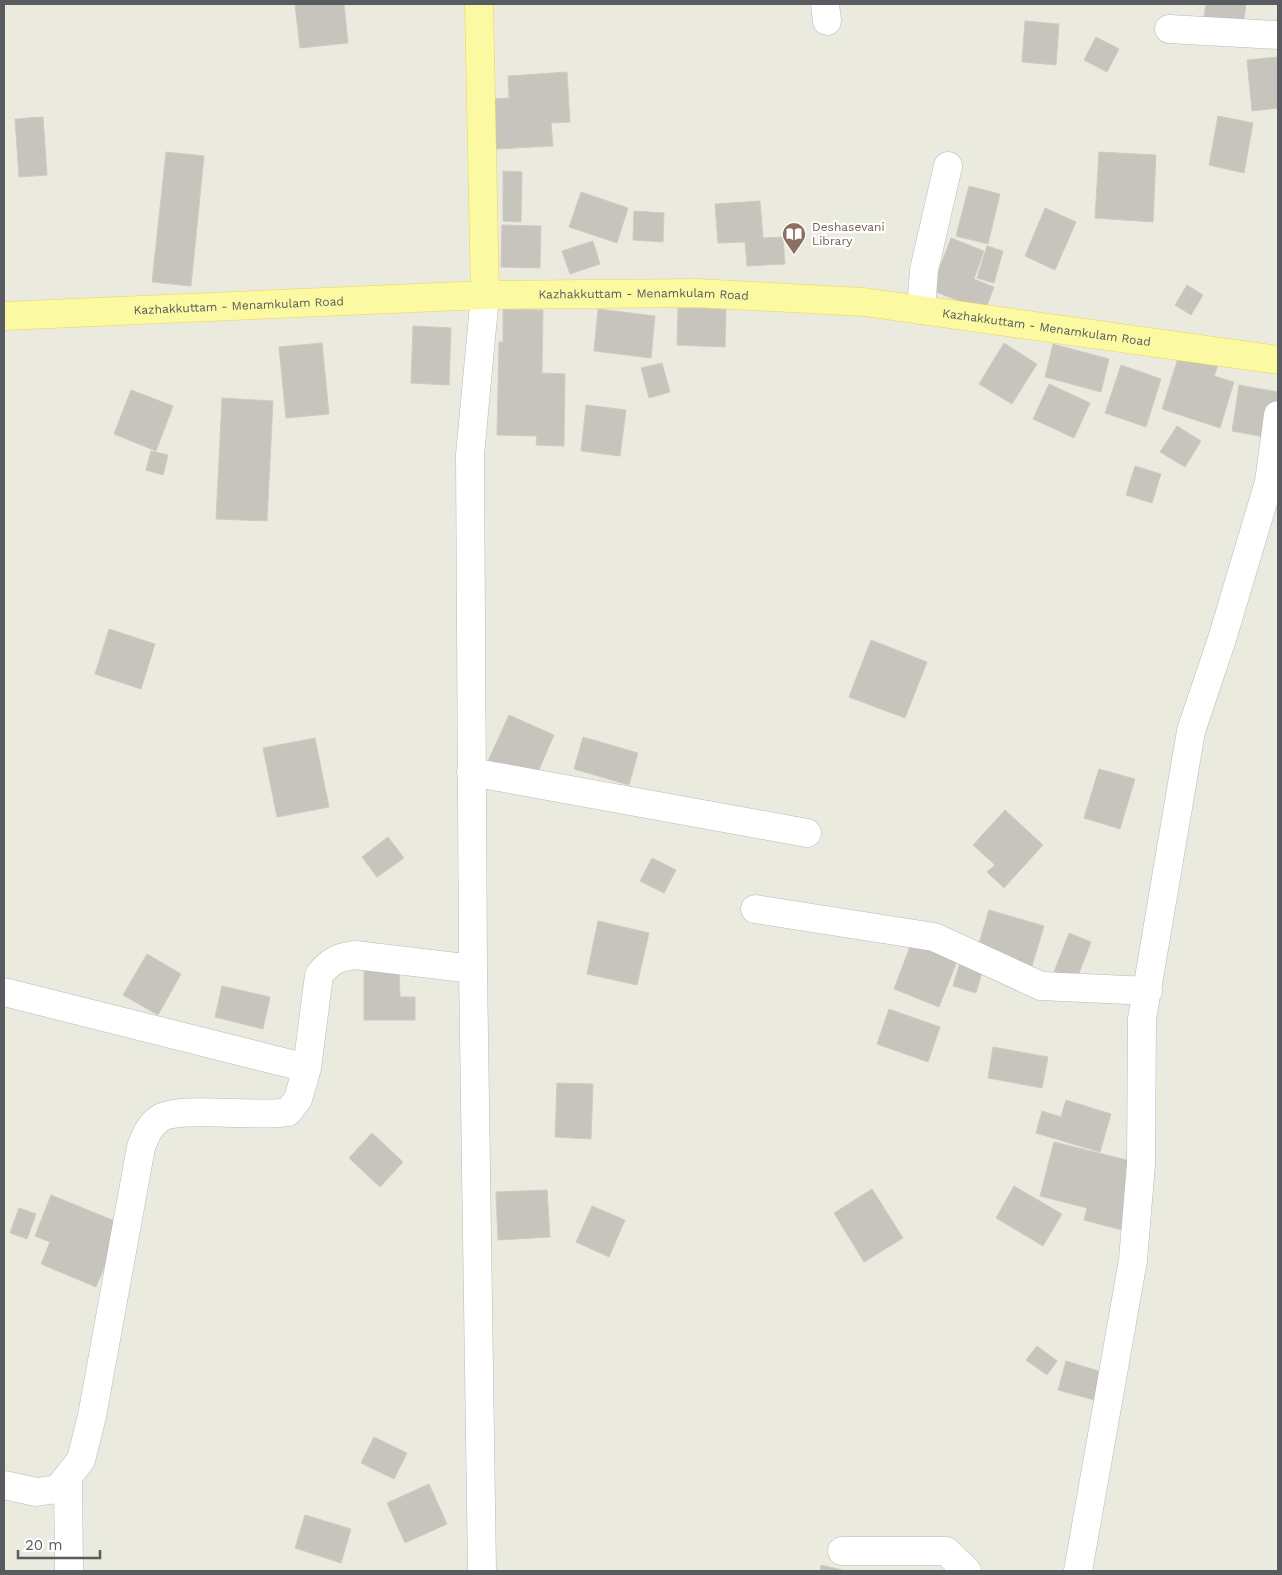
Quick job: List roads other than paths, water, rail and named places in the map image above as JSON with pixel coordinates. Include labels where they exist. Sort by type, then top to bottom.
[{"type":"main road","points":[[479,4],[485,294]]},
{"type":"main road","name":"Kazhakkuttam - Menamkulam Road","points":[[4,316],[485,294],[696,293],[864,302],[1278,360]]},
{"type":"street","points":[[1169,29],[1278,35]]},
{"type":"street","points":[[921,310],[924,270],[948,166]]},
{"type":"street","points":[[482,1571],[473,969],[470,455],[485,294]]},
{"type":"street","points":[[1078,1571],[1133,1260],[1141,1164],[1142,1019],[1191,731],[1222,639],[1269,482],[1278,415]]},
{"type":"street","points":[[471,772],[807,833]]},
{"type":"street","points":[[755,909],[934,937],[1041,986],[1148,991]]},
{"type":"street","points":[[4,1485],[36,1492],[58,1489],[81,1460],[92,1416],[141,1148],[150,1127],[160,1117],[178,1112],[273,1115],[288,1112],[298,1099],[307,1068],[319,976],[327,964],[340,957],[355,955],[473,969]]},
{"type":"street","points":[[4,992],[307,1068]]},
{"type":"street","points":[[68,1476],[69,1571]]},
{"type":"street","points":[[842,1551],[946,1551],[967,1571]]},
{"type":"place","name":"Deshasevani Library","points":[[794,255]]}]
